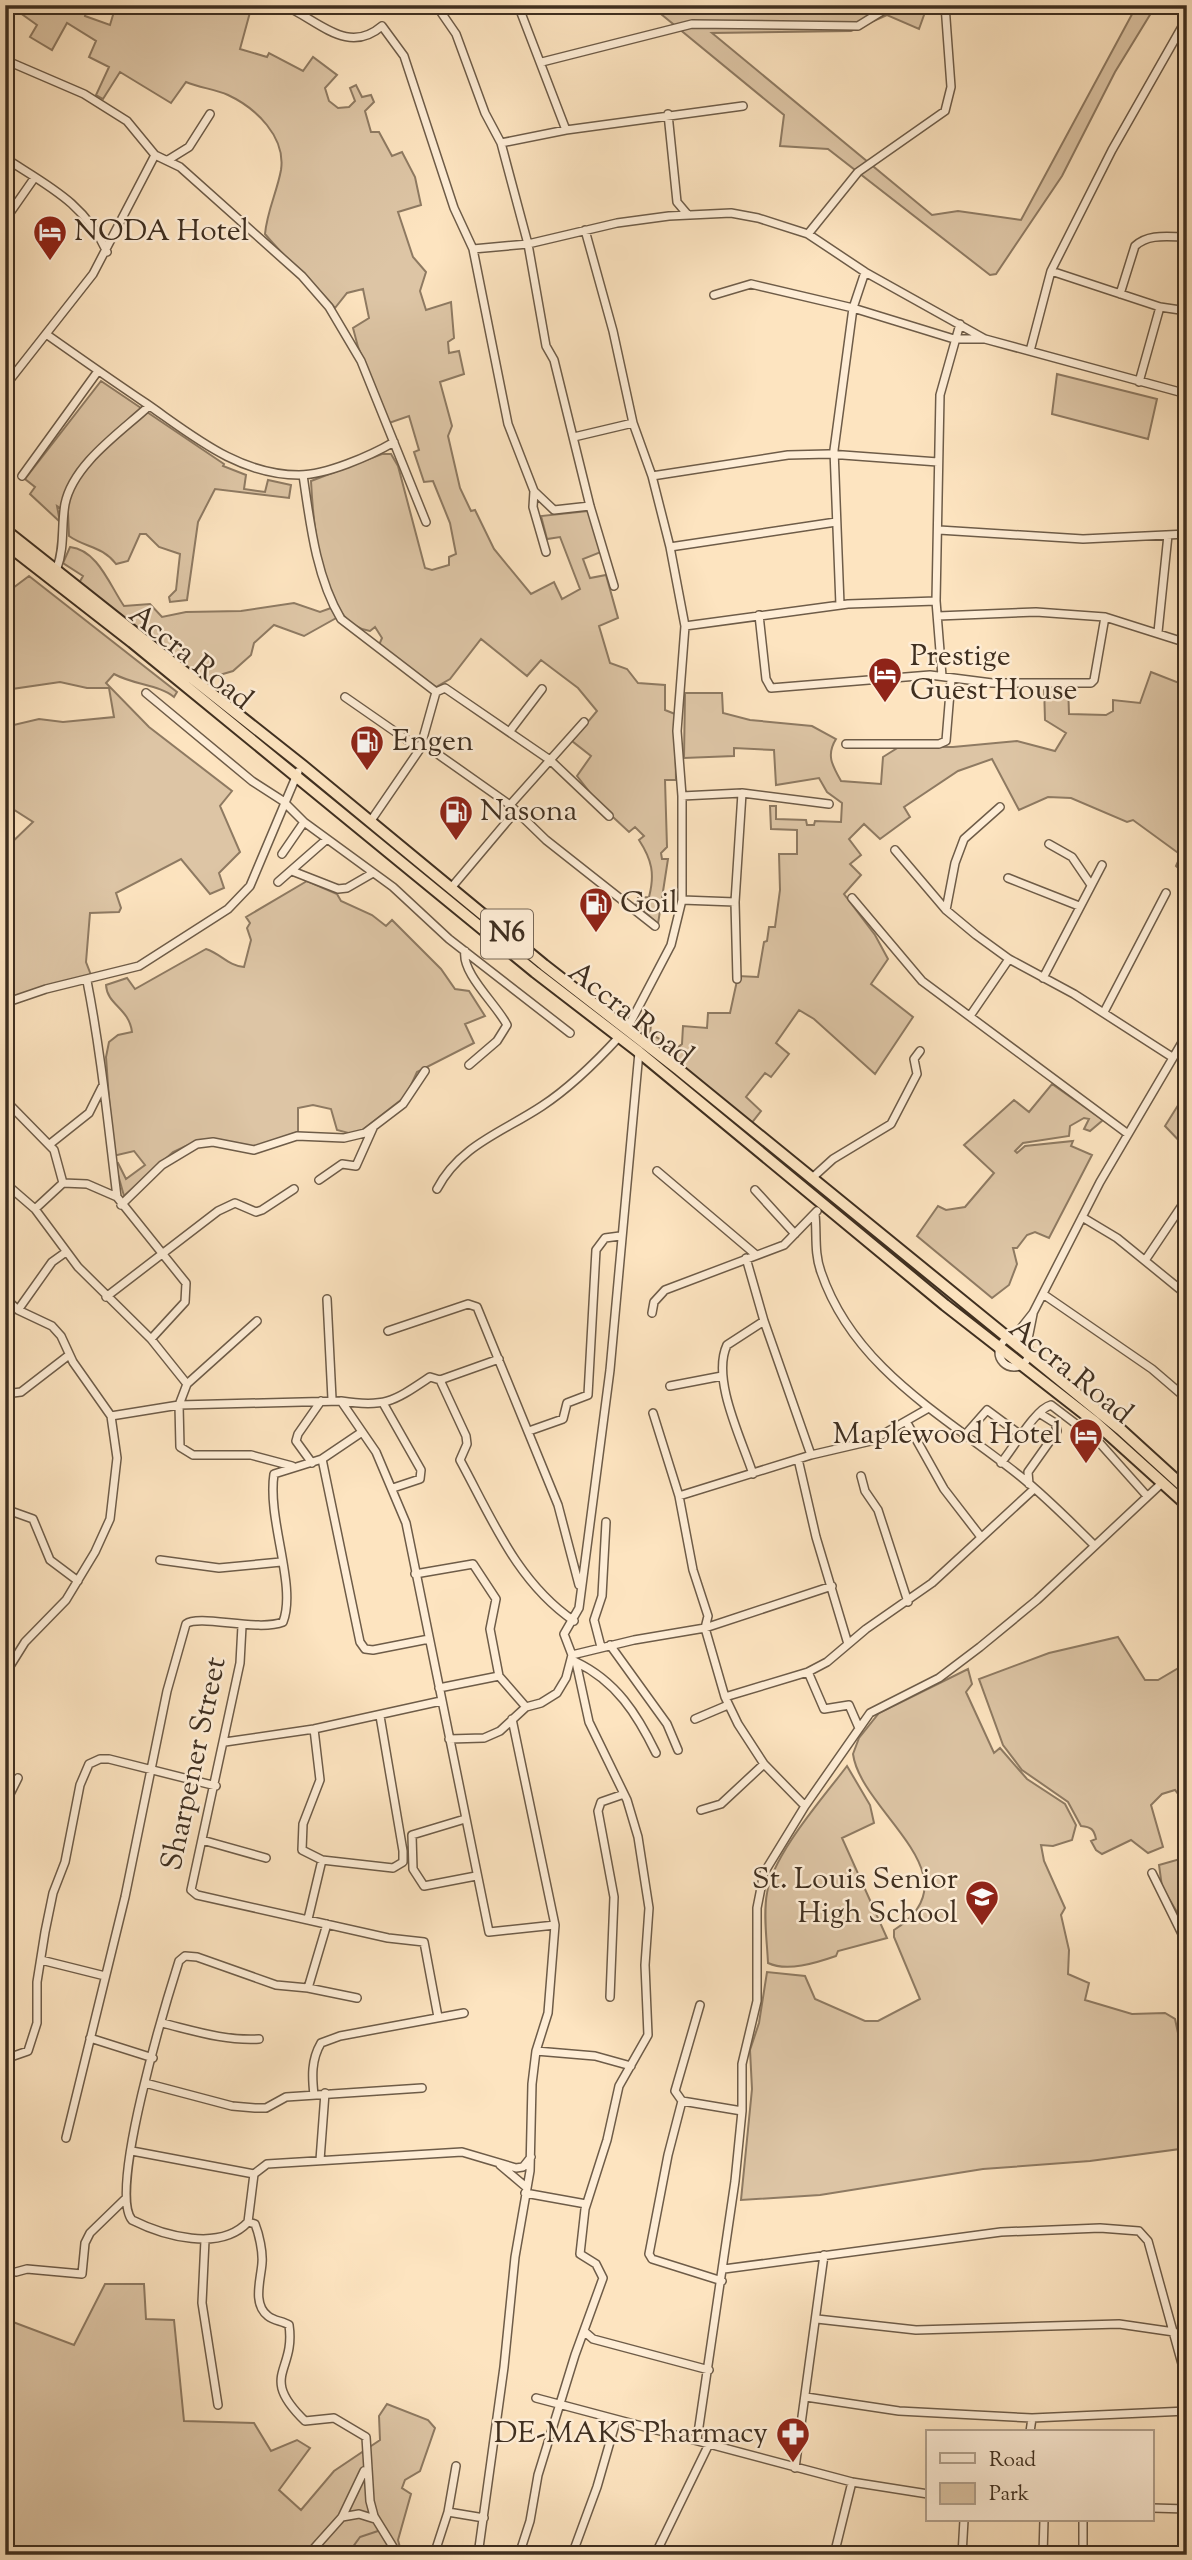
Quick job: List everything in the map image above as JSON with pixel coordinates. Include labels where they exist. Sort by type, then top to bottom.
[{"type":"highway","name":"Accra Road","points":[[5,530],[57,568],[451,888],[623,1033],[639,1052],[819,1210],[899,1268],[1095,1422],[1187,1505]]},
{"type":"highway","name":"Accra Road","points":[[5,543],[502,946],[623,1033],[1028,1350],[1187,1490]]},
{"type":"highway","points":[[899,1268],[909,1259]]},
{"type":"street","points":[[283,5],[309,16],[346,39],[365,38],[382,26],[404,56],[454,208],[473,249],[508,424],[534,491],[533,507],[546,552]]},
{"type":"street","points":[[436,5],[456,34],[485,113],[502,143],[528,244],[547,346],[554,360],[590,506],[614,586]]},
{"type":"street","points":[[518,5],[566,130]]},
{"type":"street","points":[[542,62],[692,24],[858,26],[892,5]]},
{"type":"street","points":[[808,234],[858,172],[945,111],[951,87],[945,5]]},
{"type":"street","points":[[1030,351],[1051,271],[1112,150],[1187,18]]},
{"type":"street","points":[[5,60],[84,94],[127,121],[155,155],[169,160],[302,276],[329,307],[361,361],[426,522]]},
{"type":"street","points":[[502,143],[668,114],[743,106]]},
{"type":"street","points":[[169,160],[189,147],[210,114]]},
{"type":"street","points":[[668,114],[677,202],[688,215]]},
{"type":"street","points":[[5,386],[107,251],[155,155]]},
{"type":"street","points":[[5,158],[84,212],[97,229],[107,251]]},
{"type":"street","points":[[5,220],[35,177]]},
{"type":"street","points":[[669,216],[677,202]]},
{"type":"street","points":[[473,249],[528,244],[585,230],[669,216],[731,213],[758,218],[808,234],[865,272],[985,339]]},
{"type":"street","points":[[437,1189],[453,1164],[475,1145],[544,1105],[580,1077],[623,1033],[671,944],[682,900],[682,796],[677,731],[685,626],[670,547],[652,476],[633,423],[613,331],[585,230]]},
{"type":"street","points":[[1120,294],[1135,246],[1140,241],[1150,237],[1187,237]]},
{"type":"street","points":[[1051,271],[1160,307],[1187,311]]},
{"type":"street","points":[[839,605],[834,455],[842,373],[853,308],[865,272]]},
{"type":"street","points":[[714,295],[751,284],[853,308],[954,339],[985,339],[1187,394]]},
{"type":"street","points":[[1139,382],[1160,307]]},
{"type":"street","points":[[942,676],[936,601],[940,395],[960,324]]},
{"type":"street","points":[[46,334],[199,441],[238,463],[272,473],[303,475],[376,453],[394,442]]},
{"type":"street","points":[[22,476],[98,371]]},
{"type":"street","points":[[57,568],[63,551],[64,514],[69,490],[100,450],[149,405]]},
{"type":"street","points":[[574,437],[633,423]]},
{"type":"street","points":[[652,476],[783,456],[834,455],[938,463]]},
{"type":"street","points":[[303,475],[316,551],[332,604],[341,619],[436,692],[450,690],[550,760],[610,816]]},
{"type":"street","points":[[534,491],[554,510],[590,506]]},
{"type":"street","points":[[670,547],[836,522]]},
{"type":"street","points":[[939,530],[1083,539],[1187,534]]},
{"type":"street","points":[[1158,632],[1168,535]]},
{"type":"street","points":[[685,626],[839,605],[936,601]]},
{"type":"street","points":[[938,616],[1035,612],[1105,617],[1187,643]]},
{"type":"street","points":[[759,615],[766,679],[771,688],[942,676],[951,680],[992,683],[1091,683],[1094,680],[1105,617]]},
{"type":"street","points":[[846,744],[939,744],[946,741],[951,680]]},
{"type":"street","points":[[510,731],[542,689]]},
{"type":"street","points":[[370,822],[421,746],[436,692]]},
{"type":"street","points":[[146,693],[252,781],[284,801],[304,822],[373,873],[465,951],[569,1033]]},
{"type":"street","points":[[345,697],[512,809],[655,926]]},
{"type":"street","points":[[451,888],[550,760],[584,722]]},
{"type":"street","points":[[5,1003],[46,989],[88,981],[139,966],[241,898],[264,857],[284,801],[295,776],[303,766]]},
{"type":"street","points":[[682,796],[742,793],[829,804]]},
{"type":"street","points":[[737,979],[735,902],[742,793]]},
{"type":"street","points":[[946,910],[955,863],[964,839],[1000,807]]},
{"type":"street","points":[[282,854],[304,822]]},
{"type":"street","points":[[278,882],[327,839]]},
{"type":"street","points":[[1049,844],[1072,857],[1091,886]]},
{"type":"street","points":[[895,850],[946,910],[1009,959],[1104,1012],[1172,1058]]},
{"type":"street","points":[[1043,978],[1102,865]]},
{"type":"street","points":[[292,870],[338,889],[347,888],[373,873]]},
{"type":"street","points":[[1008,878],[1079,906]]},
{"type":"street","points":[[1104,1012],[1166,893]]},
{"type":"street","points":[[852,898],[911,971],[1128,1134]]},
{"type":"street","points":[[682,900],[735,902]]},
{"type":"street","points":[[465,951],[464,958],[469,971],[507,1025],[497,1041],[469,1065]]},
{"type":"street","points":[[970,1016],[1009,959]]},
{"type":"street","points":[[88,981],[102,1057],[117,1197],[186,1283],[187,1297],[151,1339]]},
{"type":"street","points":[[999,1348],[1033,1313],[1082,1217],[1187,1034]]},
{"type":"street","points":[[811,1179],[833,1159],[891,1124],[917,1074],[914,1059],[920,1051]]},
{"type":"street","points":[[519,2555],[530,2521],[538,2475],[603,2278],[596,2264],[580,2254],[586,2204],[607,2140],[619,2086],[648,2035],[645,1965],[649,1908],[638,1837],[624,1794],[589,1722],[564,1634],[567,1625],[574,1621],[580,1590],[610,1370],[620,1236],[639,1052]]},
{"type":"street","points":[[121,1205],[162,1165],[197,1144],[213,1142],[241,1149],[262,1149],[297,1136],[355,1137],[374,1127],[403,1104],[425,1070]]},
{"type":"street","points":[[50,1144],[89,1113],[103,1083]]},
{"type":"street","points":[[5,1100],[50,1144],[59,1160],[63,1183]]},
{"type":"street","points":[[319,1180],[342,1164],[356,1166],[374,1127]]},
{"type":"street","points":[[657,1171],[750,1256],[764,1321],[811,1455]]},
{"type":"street","points":[[5,1183],[36,1209],[66,1252],[106,1297],[151,1339],[187,1384]]},
{"type":"street","points":[[36,1209],[63,1183],[87,1184],[117,1197]]},
{"type":"street","points":[[106,1297],[228,1205],[235,1203],[256,1212],[294,1189]]},
{"type":"street","points":[[755,1190],[795,1234]]},
{"type":"street","points":[[1146,1259],[1187,1198]]},
{"type":"street","points":[[652,1313],[654,1302],[665,1290],[784,1245],[819,1210]]},
{"type":"street","points":[[819,1210],[816,1249],[821,1272],[838,1308],[874,1360],[895,1383],[927,1409],[1032,1486],[1094,1545]]},
{"type":"street","points":[[1082,1217],[1146,1259],[1187,1295]]},
{"type":"street","points":[[529,1432],[563,1419],[567,1403],[588,1395],[596,1250],[605,1238],[620,1236]]},
{"type":"street","points":[[18,1310],[52,1262],[66,1252]]},
{"type":"street","points":[[1043,1294],[1152,1369],[1187,1399]]},
{"type":"street","points":[[327,1299],[332,1399]]},
{"type":"street","points":[[5,1674],[25,1642],[54,1616],[78,1581],[110,1519],[117,1458],[111,1416],[69,1355],[61,1336],[51,1326],[18,1310],[6,1300]]},
{"type":"street","points":[[388,1331],[475,1304],[558,1505],[580,1590]]},
{"type":"street","points":[[1022,1365],[1028,1350],[1033,1313]]},
{"type":"street","points":[[257,1321],[187,1384],[179,1405],[180,1447],[187,1454],[251,1455],[294,1467]]},
{"type":"street","points":[[753,1474],[722,1376],[727,1345],[764,1321]]},
{"type":"street","points":[[5,1394],[21,1392],[69,1355]]},
{"type":"street","points":[[111,1416],[179,1405],[332,1399],[383,1404],[395,1401],[430,1377],[440,1380],[499,1359]]},
{"type":"street","points":[[670,1385],[722,1376]]},
{"type":"street","points":[[440,1380],[466,1436],[467,1444],[460,1460],[484,1508],[526,1578],[555,1608],[574,1621]]},
{"type":"street","points":[[312,1463],[296,1441],[321,1401]]},
{"type":"street","points":[[341,1401],[376,1452],[406,1523],[489,1933],[555,1925]]},
{"type":"street","points":[[383,1404],[421,1470],[420,1479],[393,1488]]},
{"type":"street","points":[[1001,1463],[1048,1405],[1058,1408],[1097,1440],[1147,1496]]},
{"type":"street","points":[[679,1496],[811,1455],[871,1441],[907,1423],[927,1409]]},
{"type":"street","points":[[965,1435],[987,1410],[1022,1436]]},
{"type":"street","points":[[653,1413],[679,1496],[693,1570],[708,1616],[705,1628],[727,1701],[764,1763],[805,1806]]},
{"type":"street","points":[[1032,1486],[1028,1472],[1057,1431],[1055,1423],[1039,1413]]},
{"type":"street","points":[[907,1423],[944,1489],[982,1537]]},
{"type":"street","points":[[66,2138],[125,1897],[149,1771],[177,1650],[186,1624],[196,1620],[242,1626],[283,1622],[288,1605],[275,1527],[273,1478],[277,1472],[322,1459],[362,1432]]},
{"type":"street","points":[[322,1459],[360,1642],[365,1649],[373,1650],[429,1639]]},
{"type":"street","points":[[798,1459],[848,1644]]},
{"type":"street","points":[[861,1476],[865,1491],[878,1510],[908,1602]]},
{"type":"street","points":[[697,2440],[724,2269],[743,2111],[742,2064],[757,2001],[759,1889],[764,1873],[805,1806],[870,1713],[939,1678],[980,1647],[1163,1482]]},
{"type":"street","points":[[695,1719],[727,1701],[808,1672],[827,1662],[908,1602],[982,1537],[1032,1486]]},
{"type":"street","points":[[5,1509],[33,1520],[50,1560],[78,1581]]},
{"type":"street","points":[[601,1647],[594,1620],[602,1596],[606,1521]]},
{"type":"street","points":[[160,1560],[219,1568],[281,1562]]},
{"type":"street","points":[[415,1574],[473,1564],[496,1599],[490,1629],[499,1676],[526,1707]]},
{"type":"street","points":[[449,1739],[484,1738],[500,1731],[526,1707],[541,1703],[557,1693],[573,1659],[601,1647],[705,1628],[832,1586]]},
{"type":"street","name":"Sharpener Street","points":[[242,1626],[240,1663],[225,1742],[191,1890],[197,1895],[388,1938],[424,1942],[438,2017]]},
{"type":"street","points":[[1187,1638],[1187,1646]]},
{"type":"street","points":[[610,1645],[667,1724],[678,1750]]},
{"type":"street","points":[[573,1659],[602,1676],[618,1691],[645,1729],[656,1753]]},
{"type":"street","points":[[808,1672],[824,1709],[849,1704],[859,1728]]},
{"type":"street","points":[[439,1688],[499,1676]]},
{"type":"street","points":[[225,1742],[314,1729],[442,1701]]},
{"type":"street","points":[[314,1729],[320,1780],[303,1824],[301,1843],[308,1855],[322,1860],[393,1868],[402,1861],[380,1716]]},
{"type":"street","points":[[478,2555],[530,2157],[536,2051],[548,2013],[555,1925],[512,1719]]},
{"type":"street","points":[[8,2056],[29,2051],[35,2039],[41,1960],[53,1893],[65,1863],[89,1764],[100,1759],[216,1786]]},
{"type":"street","points":[[701,1810],[721,1804],[764,1763]]},
{"type":"street","points":[[5,1823],[9,1796],[18,1777]]},
{"type":"street","points":[[610,1997],[614,1896],[598,1811],[601,1802],[624,1794]]},
{"type":"street","points":[[465,1819],[412,1835],[410,1849],[413,1869],[419,1880],[429,1886],[476,1876]]},
{"type":"street","points":[[202,1839],[266,1858]]},
{"type":"street","points":[[308,1919],[322,1860]]},
{"type":"street","points":[[1152,1873],[1186,1940]]},
{"type":"street","points":[[308,1987],[327,1924]]},
{"type":"street","points":[[357,1998],[308,1987],[276,1984],[210,1961],[185,1956],[178,1961],[153,2058],[138,2103],[124,2199],[127,2214],[132,2220],[205,2241],[255,2224],[262,2264],[258,2283],[262,2308],[267,2316],[286,2322],[290,2332],[289,2354],[280,2371],[281,2390],[305,2421],[334,2418],[366,2437],[369,2448],[367,2487],[376,2519],[398,2555]]},
{"type":"street","points":[[41,1960],[105,1976]]},
{"type":"street","points":[[700,2005],[675,2091],[682,2101],[743,2111]]},
{"type":"street","points":[[314,2095],[312,2076],[315,2054],[321,2043],[464,2013]]},
{"type":"street","points":[[162,2023],[195,2029],[222,2039],[259,2039]]},
{"type":"street","points":[[90,2038],[153,2058]]},
{"type":"street","points":[[536,2051],[595,2056],[631,2066]]},
{"type":"street","points":[[145,2083],[232,2106],[255,2108],[266,2108],[286,2097],[422,2088]]},
{"type":"street","points":[[320,2160],[326,2093]]},
{"type":"street","points":[[682,2101],[662,2183],[649,2254],[652,2259],[722,2281]]},
{"type":"street","points":[[132,2151],[254,2174]]},
{"type":"street","points":[[246,2225],[254,2174],[267,2164],[462,2152],[519,2168],[530,2157]]},
{"type":"street","points":[[499,2164],[526,2190],[586,2204]]},
{"type":"street","points":[[16,2272],[27,2269],[82,2274],[85,2243],[90,2233],[124,2199]]},
{"type":"street","points":[[724,2269],[1040,2229],[1100,2228],[1139,2231],[1148,2241],[1187,2382]]},
{"type":"street","points":[[205,2241],[202,2303],[218,2405]]},
{"type":"street","points":[[795,2468],[824,2255]]},
{"type":"street","points":[[817,2319],[916,2330],[1119,2324],[1174,2332]]},
{"type":"street","points":[[585,2332],[593,2339],[709,2370]]},
{"type":"street","points":[[806,2397],[899,2411],[1031,2418],[1187,2411]]},
{"type":"street","points":[[536,2398],[852,2482],[926,2494]]},
{"type":"street","points":[[1030,2430],[1031,2418]]},
{"type":"street","points":[[574,2554],[616,2421]]},
{"type":"street","points":[[655,2555],[709,2444]]},
{"type":"street","points":[[434,2555],[448,2512],[456,2466]]},
{"type":"street","points":[[308,2555],[342,2516],[366,2467]]},
{"type":"street","points":[[834,2555],[852,2482]]},
{"type":"street","points":[[1154,2508],[1187,2509]]},
{"type":"street","points":[[448,2512],[484,2518]]},
{"type":"street","points":[[342,2516],[359,2514],[376,2519]]},
{"type":"street","points":[[962,2555],[964,2522]]},
{"type":"street","points":[[1043,2555],[1044,2522]]},
{"type":"street","points":[[1083,2522],[1083,2555]]},
{"type":"green space","points":[[9,5],[87,5],[85,16],[110,25],[116,5],[213,8],[252,5],[240,49],[267,57],[269,53],[303,71],[313,57],[337,75],[325,88],[329,101],[338,108],[349,107],[355,101],[350,88],[356,85],[362,97],[371,95],[374,102],[365,111],[371,132],[379,132],[392,156],[402,152],[415,177],[421,205],[398,212],[413,257],[426,272],[420,291],[426,310],[451,302],[454,338],[448,342],[449,353],[459,351],[464,374],[440,382],[452,426],[448,436],[460,488],[471,511],[475,510],[494,549],[531,594],[554,582],[562,599],[580,589],[560,537],[547,539],[541,516],[588,511],[601,552],[583,559],[590,578],[606,575],[618,618],[599,626],[610,663],[627,669],[638,683],[665,685],[665,710],[675,714],[676,780],[665,780],[667,847],[661,853],[662,859],[668,859],[658,924],[636,904],[638,898],[649,897],[652,881],[647,854],[639,840],[644,836],[635,827],[629,832],[599,804],[577,776],[591,756],[572,741],[597,711],[578,688],[541,660],[527,676],[481,639],[450,679],[436,687],[379,645],[382,638],[375,627],[370,631],[353,624],[340,610],[329,591],[317,544],[311,481],[382,454],[391,454],[398,466],[425,568],[432,570],[449,565],[449,557],[456,554],[450,523],[433,481],[424,482],[414,452],[419,450],[409,416],[389,423],[358,347],[353,328],[369,318],[363,289],[347,293],[335,308],[265,234],[281,170],[279,146],[267,125],[249,108],[228,95],[186,82],[171,103],[120,72],[103,99],[96,95],[109,67],[89,57],[96,41],[67,23],[52,50],[30,37],[37,25]]},
{"type":"green space","points":[[650,5],[921,5],[924,15],[919,29],[887,15],[851,31],[712,33],[932,215],[958,211],[1021,220],[1137,5],[1156,5],[1115,72],[1062,176],[996,274],[990,275],[828,149],[780,146],[784,115]]},
{"type":"green space","points":[[1057,374],[1157,399],[1148,439],[1052,414]]},
{"type":"green space","points":[[101,381],[224,464],[223,466],[246,475],[244,489],[265,492],[268,480],[291,485],[289,498],[215,489],[198,522],[187,600],[170,602],[169,597],[176,590],[180,554],[159,547],[146,534],[140,534],[128,561],[116,564],[99,550],[69,536],[68,513],[57,506],[60,522],[30,494],[35,487],[25,479]]},
{"type":"green space","points":[[70,547],[80,550],[96,562],[124,606],[150,604],[162,617],[186,612],[241,611],[294,603],[320,612],[331,608],[338,617],[304,636],[274,625],[254,643],[251,655],[233,671],[209,678],[212,684],[208,688],[79,583],[83,576],[63,563]]},
{"type":"green space","points":[[29,576],[177,692],[174,697],[162,690],[114,674],[106,683],[149,727],[232,791],[220,806],[240,852],[219,873],[224,888],[210,894],[181,859],[116,893],[121,908],[119,912],[90,913],[86,962],[91,975],[5,1000],[5,849],[33,822],[5,804],[5,727],[39,719],[63,722],[114,717],[109,688],[87,688],[60,682],[5,690],[5,594]]},
{"type":"green space","points":[[1151,672],[1187,686],[1184,698],[1187,700],[1187,876],[1176,866],[1181,855],[1133,820],[1127,822],[1071,798],[1048,797],[1019,810],[992,759],[958,771],[904,807],[910,817],[880,839],[864,824],[849,839],[861,855],[850,864],[861,875],[844,894],[875,935],[888,959],[871,984],[913,1017],[875,1074],[814,1019],[799,1010],[776,1043],[789,1054],[771,1077],[765,1073],[746,1097],[761,1111],[750,1125],[637,1031],[640,1023],[651,1024],[650,1034],[677,1048],[682,1044],[683,1026],[707,1028],[708,1013],[730,1013],[738,976],[758,977],[769,927],[775,927],[780,890],[779,854],[797,854],[797,830],[771,829],[770,806],[776,806],[776,819],[806,820],[807,825],[814,825],[815,821],[841,822],[842,803],[827,792],[819,778],[776,785],[774,750],[734,748],[734,756],[684,758],[685,693],[722,693],[723,713],[750,720],[812,726],[836,739],[831,750],[831,760],[841,781],[881,784],[883,757],[899,747],[953,747],[1017,741],[1055,751],[1066,733],[1045,720],[1044,686],[1068,684],[1069,714],[1106,715],[1113,711],[1113,700],[1140,703]]},
{"type":"green space","points":[[307,881],[337,894],[341,901],[372,915],[386,926],[392,920],[441,969],[455,989],[469,991],[485,1016],[465,1024],[474,1043],[417,1072],[406,1096],[356,1135],[337,1130],[331,1109],[313,1105],[298,1108],[298,1132],[256,1147],[205,1140],[186,1146],[173,1152],[124,1196],[115,1164],[118,1163],[126,1179],[145,1165],[134,1151],[113,1156],[106,1057],[109,1042],[118,1035],[132,1032],[127,1017],[110,997],[106,985],[127,978],[135,989],[206,949],[244,967],[251,940],[247,928],[250,923],[246,917]]},
{"type":"green space","points":[[1052,1084],[1103,1120],[1090,1131],[1084,1129],[1089,1119],[1084,1118],[1070,1126],[1069,1136],[1023,1143],[1015,1151],[1017,1153],[1025,1146],[1073,1141],[1071,1146],[1092,1155],[1049,1238],[1035,1232],[1027,1235],[1017,1248],[1013,1248],[1017,1264],[1009,1285],[992,1298],[917,1236],[938,1206],[946,1210],[965,1207],[994,1173],[964,1145],[1014,1100],[1029,1112]]},
{"type":"green space","points":[[1187,1091],[1187,1149],[1165,1126]]},
{"type":"green space","points":[[1118,1637],[1145,1680],[1158,1680],[1187,1663],[1187,1806],[1175,1790],[1162,1794],[1151,1805],[1163,1847],[1148,1853],[1131,1840],[1102,1854],[1096,1850],[1091,1841],[1096,1839],[1093,1831],[1081,1826],[1068,1802],[1022,1770],[1003,1745],[979,1679],[1049,1653]]},
{"type":"green space","points":[[968,1669],[972,1684],[966,1692],[994,1753],[1000,1748],[1027,1779],[1065,1804],[1076,1825],[1072,1840],[1053,1846],[1041,1845],[1044,1861],[1065,1908],[1061,1915],[1069,1950],[1068,1974],[1089,1983],[1085,2000],[1132,2014],[1165,2013],[1175,2019],[1181,2047],[1187,2054],[1187,2148],[1090,2161],[983,2169],[820,2195],[741,2200],[752,2089],[750,2050],[759,2023],[767,1972],[805,1976],[815,1999],[865,2021],[878,2021],[920,1999],[894,1937],[894,1930],[917,1909],[925,1888],[920,1866],[861,1776],[853,1754],[859,1738],[879,1713]]},
{"type":"green space","points":[[847,1766],[870,1805],[874,1823],[842,1838],[887,1938],[838,1951],[836,1956],[811,1964],[784,1967],[768,1963],[765,1910],[771,1878],[800,1827]]},
{"type":"green space","points":[[1187,1857],[1187,1929],[1162,1887],[1159,1865]]},
{"type":"green space","points":[[105,2284],[144,2284],[146,2319],[174,2320],[184,2421],[254,2423],[271,2451],[297,2440],[310,2448],[279,2490],[301,2510],[334,2471],[380,2440],[379,2416],[387,2404],[428,2420],[435,2428],[420,2471],[405,2480],[402,2488],[411,2494],[398,2540],[402,2555],[5,2555],[5,2319],[74,2345]]},
{"type":"waterway","points":[[347,2555],[360,2537],[378,2531]]},
{"type":"place","name":"NODA Hotel","points":[[50,262]]},
{"type":"place","name":"Prestige Guest House","points":[[885,704]]},
{"type":"place","name":"Engen","points":[[367,772]]},
{"type":"place","name":"Nasona","points":[[456,842]]},
{"type":"place","name":"Goil","points":[[596,934]]},
{"type":"place","name":"Maplewood Hotel","points":[[1086,1465]]},
{"type":"place","name":"St. Louis Senior High School","points":[[982,1927]]},
{"type":"place","name":"DE-MAKS Pharmacy","points":[[793,2464]]}]
